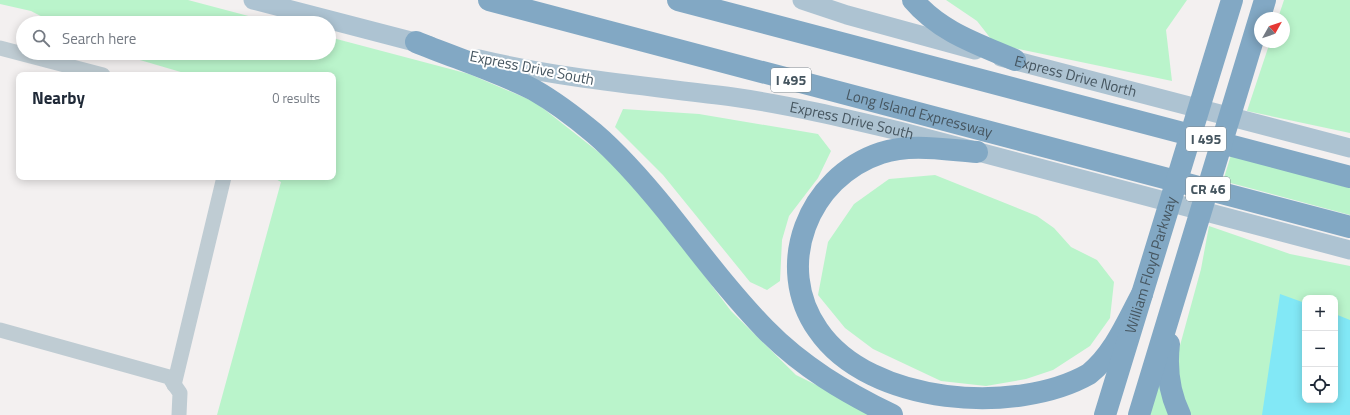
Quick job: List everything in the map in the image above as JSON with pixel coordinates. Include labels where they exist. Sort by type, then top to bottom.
[{"type":"highway","name":"Long Island Expressway","points":[[489,0],[1350,227]]},
{"type":"highway","name":"I 495","points":[[678,0],[1350,177]]},
{"type":"highway","points":[[913,0],[920,9],[940,26],[1015,60]]},
{"type":"highway","points":[[1224,28],[1228,0]]},
{"type":"highway","name":"William Floyd Parkway","points":[[1105,415],[1232,0]]},
{"type":"highway","name":"CR 46","points":[[1262,12],[1265,0]]},
{"type":"highway","points":[[1266,12],[1272,0]]},
{"type":"highway","name":"CR 46","points":[[1139,415],[1254,40]]},
{"type":"highway","points":[[416,42],[521,84],[550,100],[581,122],[608,145],[637,174],[740,301],[778,342],[820,376],[892,415]]},
{"type":"highway","points":[[977,152],[911,148],[882,152],[868,158],[844,172],[825,190],[816,202],[804,229],[800,244],[798,260],[801,291],[817,330],[836,352],[857,368],[886,384],[932,400],[979,405],[1027,401],[1058,392],[1082,380],[1097,367],[1112,348],[1142,294]]},
{"type":"highway","points":[[1174,300],[1167,370],[1172,395],[1180,415]]},
{"type":"main road","name":"Express Drive South","points":[[253,0],[315,16]]},
{"type":"main road","name":"Express Drive North","points":[[802,0],[847,15],[1350,148]]},
{"type":"main road","name":"Express Drive South","points":[[336,21],[490,62],[552,74],[734,97],[804,109],[899,131],[1350,250]]},
{"type":"lane","points":[[0,48],[16,52]]},
{"type":"lane","points":[[46,60],[92,72]]},
{"type":"lane","points":[[174,385],[223,180]]},
{"type":"lane","points":[[0,330],[168,377],[180,393],[180,415]]},
{"type":"green space","points":[[0,0],[188,0],[249,16],[41,16],[31,11],[0,4]]},
{"type":"green space","points":[[946,0],[1187,0],[1166,30],[1172,81],[995,44],[977,21]]},
{"type":"green space","points":[[1284,0],[1350,0],[1350,133],[1247,111],[1268,48],[1290,48],[1290,12],[1280,12]]},
{"type":"green space","points":[[336,39],[469,74],[535,102],[601,154],[640,190],[731,311],[796,375],[877,415],[217,415],[281,182],[277,180],[336,180],[336,72],[181,72],[140,60],[336,60]]},
{"type":"green space","points":[[623,109],[699,114],[818,134],[831,151],[818,178],[789,216],[782,240],[780,281],[767,290],[750,282],[663,175],[615,127]]},
{"type":"green space","points":[[1231,155],[1350,188],[1350,215],[1223,181]]},
{"type":"green space","points":[[935,175],[1037,216],[1054,228],[1071,247],[1097,260],[1114,282],[1110,318],[1090,346],[1053,370],[1026,379],[986,386],[941,381],[873,349],[845,328],[818,295],[828,242],[854,204],[889,179]]},
{"type":"green space","points":[[1209,226],[1290,254],[1350,266],[1350,415],[1191,415],[1183,403],[1176,360],[1201,269]]},
{"type":"green space","points":[[1159,378],[1172,415],[1149,415]]},
{"type":"water","points":[[1280,294],[1302,302],[1302,403],[1338,403],[1338,315],[1350,320],[1350,415],[1262,415]]}]
